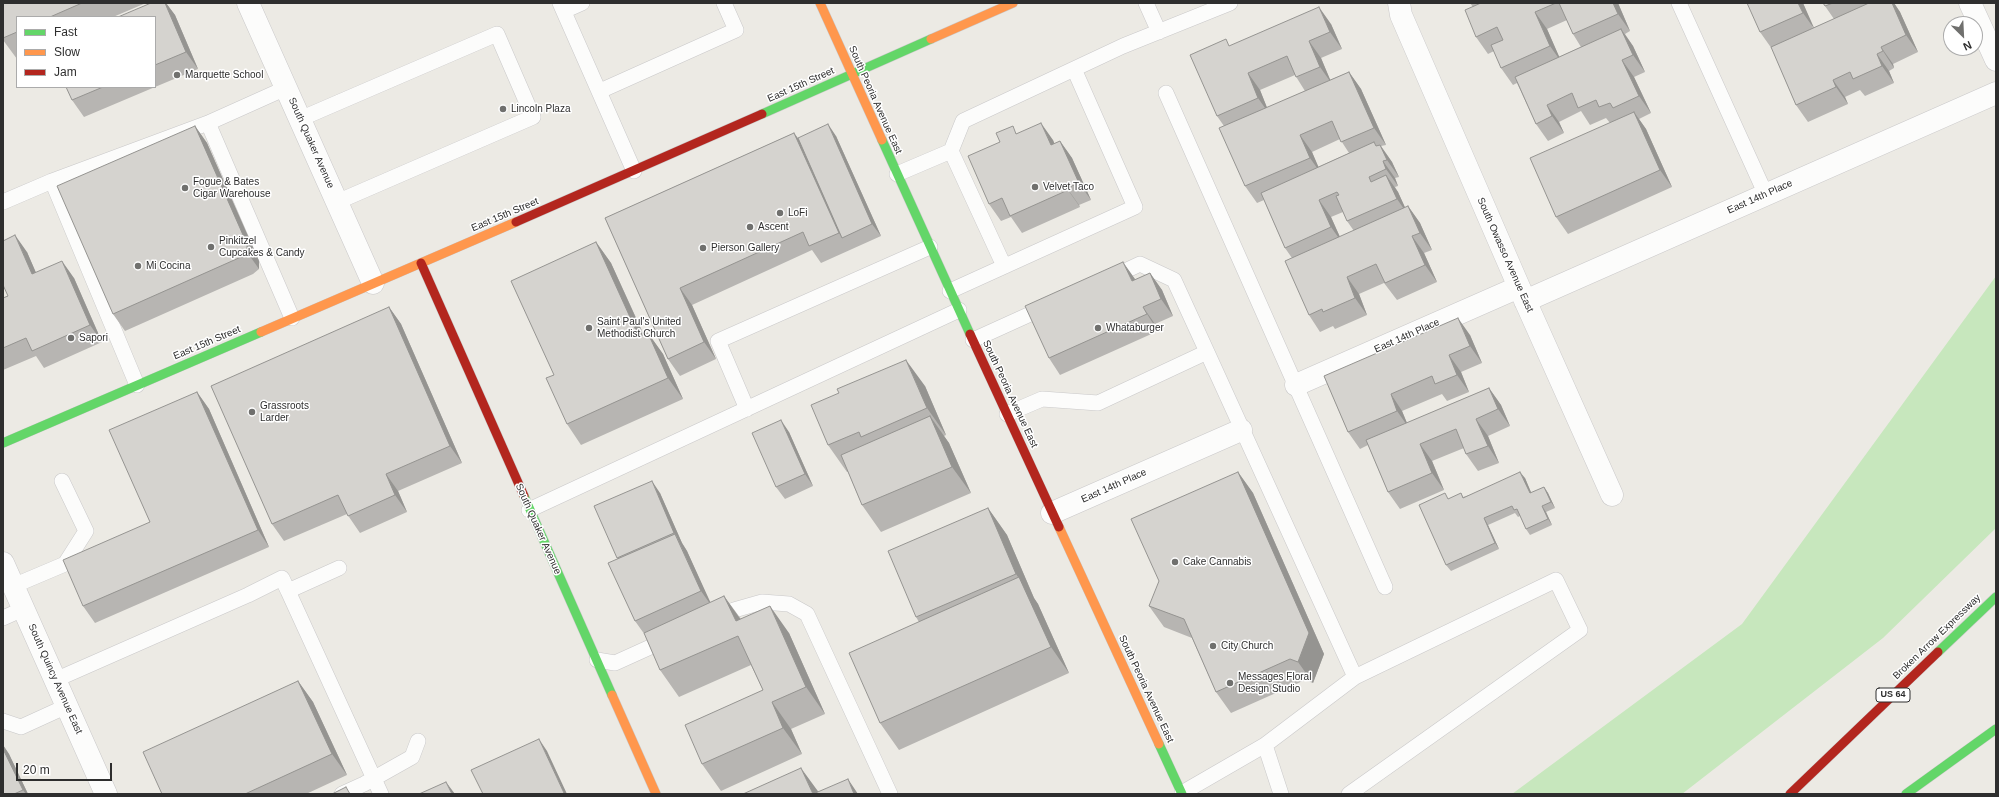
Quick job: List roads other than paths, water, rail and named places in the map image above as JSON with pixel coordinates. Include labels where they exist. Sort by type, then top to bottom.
[{"type":"main road","name":"South Peoria Avenue East","points":[[820,3],[851,75],[1182,793]]},
{"type":"main road","name":"East 15th Street","points":[[3,443],[634,171],[1013,3]]},
{"type":"main road","name":"South Quaker Avenue","points":[[421,263],[529,510],[656,794]]},
{"type":"main road","name":"Broken Arrow Expressway","points":[[1790,794],[1996,597]]},
{"type":"main road","points":[[1906,794],[1996,729]]},
{"type":"street","name":"South Quaker Avenue","points":[[248,3],[373,283]]},
{"type":"street","points":[[1970,3],[1996,60]]},
{"type":"street","name":"South Owasso Avenue East","points":[[1397,7],[1522,294],[1612,495]]},
{"type":"street","name":"East 14th Place","points":[[1296,385],[1766,195],[1996,93]]},
{"type":"street","name":"East 14th Place","points":[[1052,513],[1242,430]]},
{"type":"street","name":"South Quincy Avenue East","points":[[3,563],[106,794]]},
{"type":"lane","points":[[582,3],[562,7],[634,171]]},
{"type":"lane","points":[[600,91],[736,30],[724,3]]},
{"type":"lane","points":[[1146,3],[1159,32]]},
{"type":"lane","points":[[1004,266],[951,152],[963,121],[1074,69],[1230,3]]},
{"type":"lane","points":[[1679,3],[1766,195]]},
{"type":"lane","points":[[300,119],[497,34],[533,117],[337,202]]},
{"type":"lane","points":[[950,291],[1135,207],[1074,69]]},
{"type":"lane","points":[[3,202],[52,181],[208,122],[286,88]]},
{"type":"lane","points":[[1166,93],[1385,587]]},
{"type":"lane","points":[[208,122],[292,318]]},
{"type":"lane","points":[[897,174],[951,152]]},
{"type":"lane","points":[[52,181],[137,385]]},
{"type":"lane","points":[[747,409],[718,341],[930,247]]},
{"type":"lane","points":[[1098,284],[1140,264],[1174,280],[1355,678]]},
{"type":"lane","points":[[973,340],[1062,299]]},
{"type":"lane","points":[[529,510],[959,310]]},
{"type":"lane","points":[[1007,414],[1042,399],[1098,403],[1207,352]]},
{"type":"lane","points":[[13,586],[65,564],[86,531],[62,482]]},
{"type":"lane","points":[[288,591],[339,568]]},
{"type":"lane","points":[[55,680],[248,595],[282,578],[375,778],[381,794]]},
{"type":"lane","points":[[1182,793],[1266,745],[1355,678],[1556,580],[1580,630],[1349,794]]},
{"type":"lane","points":[[699,625],[734,610],[762,602],[788,604],[807,614],[890,794]]},
{"type":"lane","points":[[3,618],[23,609]]},
{"type":"lane","points":[[597,660],[615,663],[678,634]]},
{"type":"lane","points":[[3,721],[21,727],[67,706]]},
{"type":"lane","points":[[342,794],[375,778],[412,757],[418,740]]},
{"type":"lane","points":[[1266,745],[1281,794]]},
{"type":"place","name":"Marquette School","points":[[177,75]]},
{"type":"place","name":"Lincoln Plaza","points":[[503,109]]},
{"type":"place","name":"Velvet Taco","points":[[1035,187]]},
{"type":"place","name":"Fogue & Bates Cigar Warehouse","points":[[185,188]]},
{"type":"place","name":"LoFi","points":[[780,213]]},
{"type":"place","name":"Ascent","points":[[750,227]]},
{"type":"place","name":"Pinkitzel Cupcakes & Candy","points":[[211,247]]},
{"type":"place","name":"Pierson Gallery","points":[[703,248]]},
{"type":"place","name":"Mi Cocina","points":[[138,266]]},
{"type":"place","name":"Saint Paul's United Methodist Church","points":[[589,328]]},
{"type":"place","name":"Whataburger","points":[[1098,328]]},
{"type":"place","name":"Sapori","points":[[71,338]]},
{"type":"place","name":"Grassroots Larder","points":[[252,412]]},
{"type":"place","name":"Cake Cannabis","points":[[1175,562]]},
{"type":"place","name":"City Church","points":[[1213,646]]},
{"type":"place","name":"Messages Floral Design Studio","points":[[1230,683]]}]
